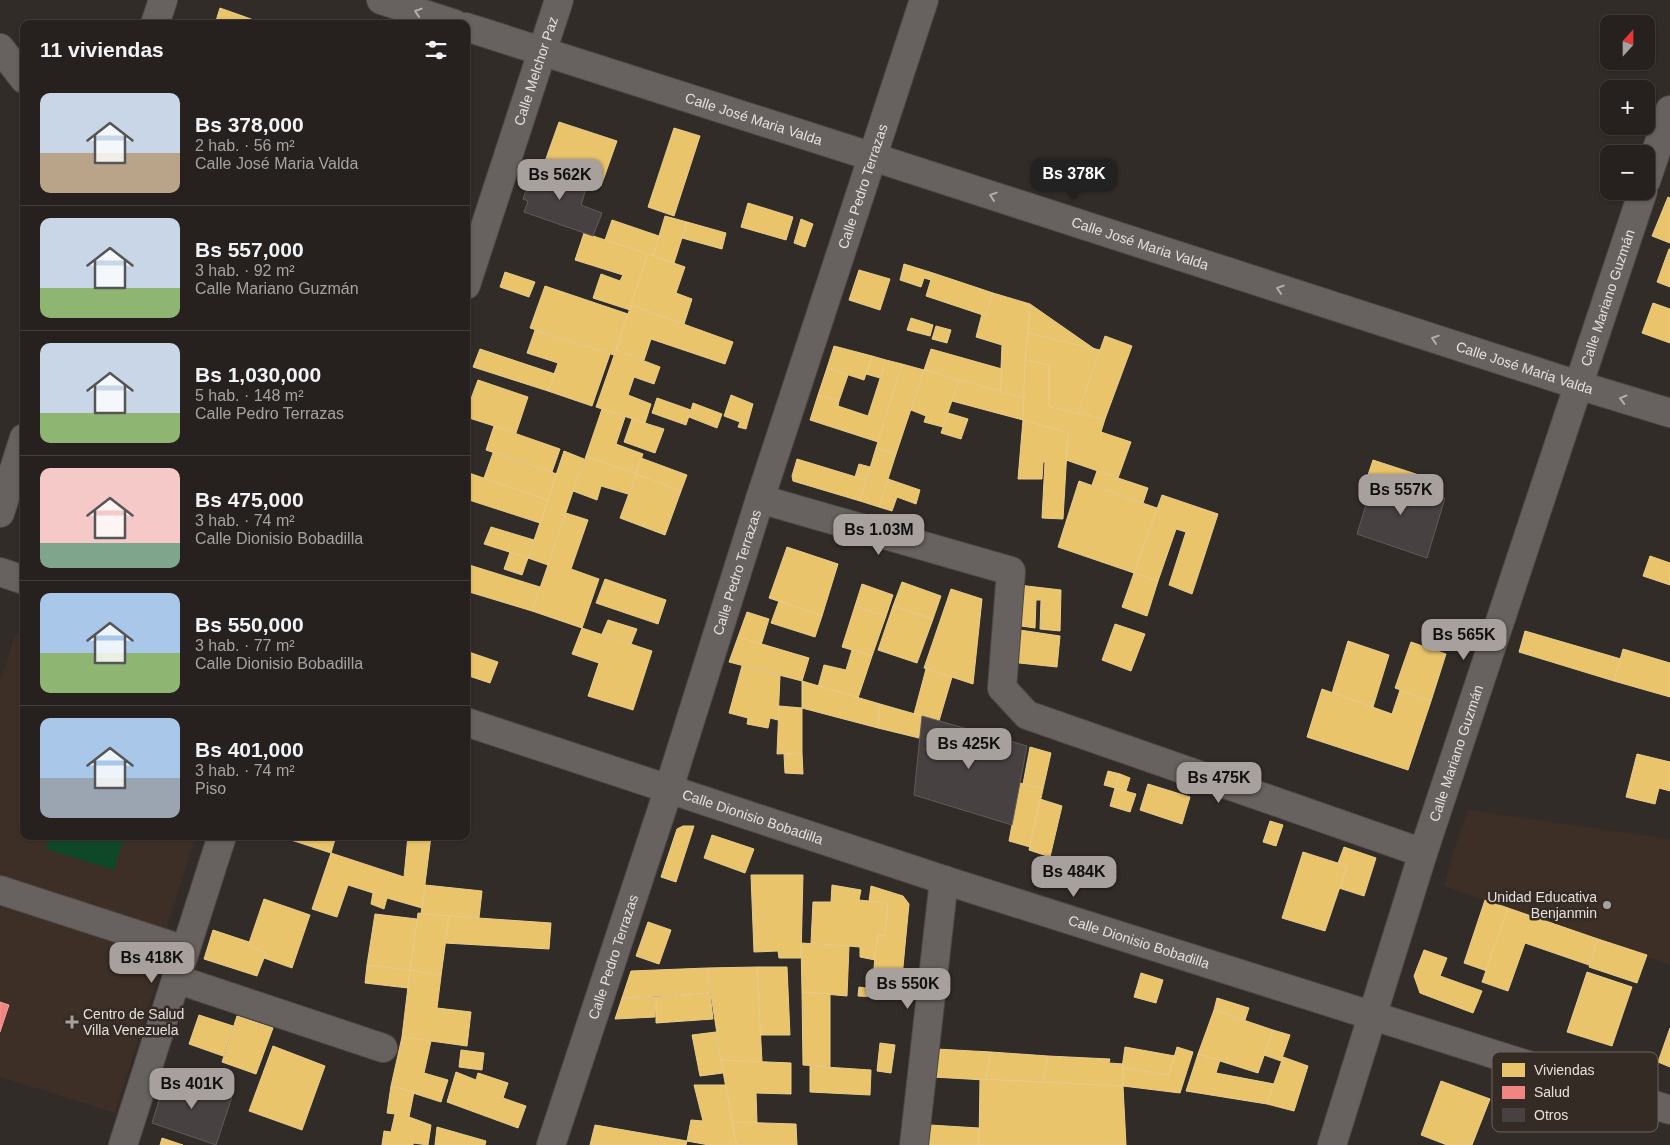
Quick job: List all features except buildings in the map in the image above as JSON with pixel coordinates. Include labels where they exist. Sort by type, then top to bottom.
[{"type":"street","points":[[156,20],[163,0]]},
{"type":"street","points":[[381,0],[443,20]]},
{"type":"street","name":"Calle Melchor Paz","points":[[470,273],[559,0]]},
{"type":"street","name":"Calle Pedro Terrazas","points":[[551,1145],[669,788],[760,499],[924,0]]},
{"type":"street","name":"Calle José Maria Valda","points":[[470,28],[1578,385],[1670,412]]},
{"type":"street","points":[[0,48],[20,74]]},
{"type":"street","points":[[1655,154],[1670,110]]},
{"type":"street","name":"Calle Mariano Guzmán","points":[[1332,1145],[1374,1016],[1423,853],[1640,200]]},
{"type":"street","points":[[0,513],[20,450]]},
{"type":"street","points":[[760,499],[1011,572],[1002,688],[1027,715],[1423,853]]},
{"type":"street","points":[[0,572],[20,579]]},
{"type":"street","name":"Calle Dionisio Bobadilla","points":[[470,723],[944,880],[1492,1053]]},
{"type":"street","points":[[123,1145],[221,840]]},
{"type":"street","points":[[914,1145],[944,880]]},
{"type":"street","points":[[0,890],[185,950]]},
{"type":"street","points":[[176,979],[383,1048]]},
{"type":"street","name":"Calle Dionisio Bobadilla","points":[[1658,1106],[1670,1110]]},
{"type":"shaded area","points":[[20,633],[20,840],[195,840],[166,930],[0,877],[0,682],[15,635]]},
{"type":"shaded area","points":[[1468,810],[1670,839],[1670,965],[1444,886],[1452,855]]},
{"type":"shaded area","name":"Centro de Salud Villa Venezuela","points":[[0,901],[145,948],[161,967],[115,1113],[0,1077]]},
{"type":"green space","points":[[49,840],[123,840],[114,870],[46,849]]},
{"type":"place","name":"Unidad Educativa Benjanmin","points":[[1607,905]]},
{"type":"place","name":"Centro de Salud Villa Venezuela","points":[[72,1022]]}]
